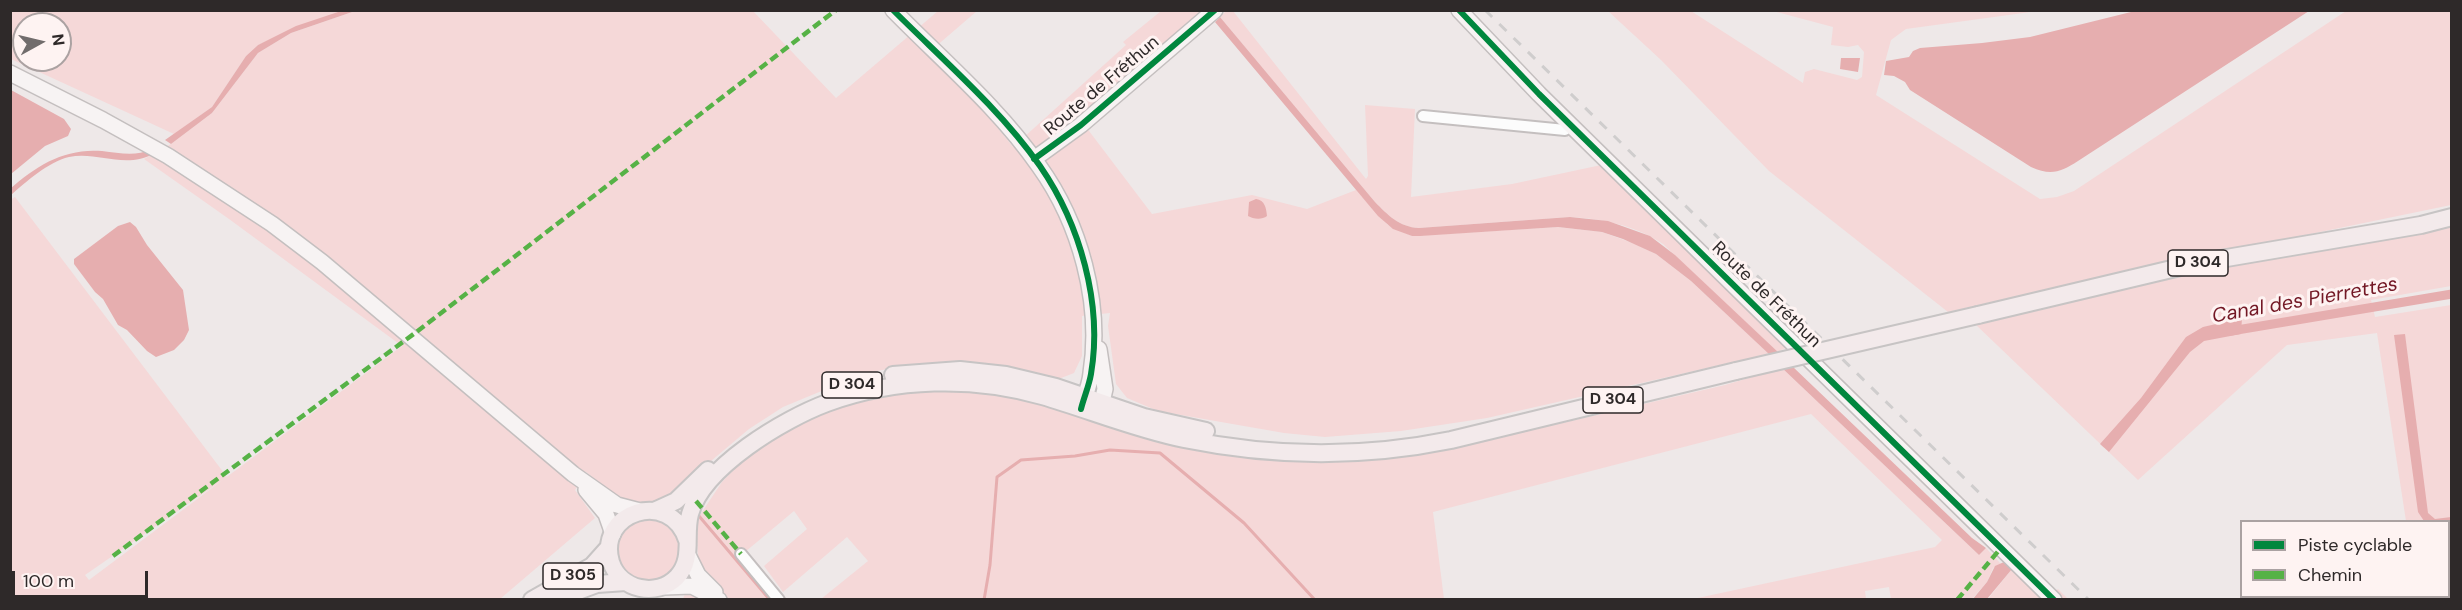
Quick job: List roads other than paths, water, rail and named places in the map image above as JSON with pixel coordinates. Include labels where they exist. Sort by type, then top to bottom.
[{"type":"main road","name":"D 304","points":[[2421,225],[2451,217]]},
{"type":"main road","name":"D 304","points":[[647,511],[676,501],[724,455],[773,418],[817,397],[866,380],[912,372],[977,371],[1021,378],[1145,429],[1196,441],[1249,449],[1355,452],[1413,447],[2197,263],[2421,225],[2451,222]]},
{"type":"main road","name":"D 304","points":[[687,548],[688,521],[693,507],[707,486],[725,467],[776,427],[836,400],[896,386],[966,383],[1083,402]]},
{"type":"main road","points":[[647,511],[675,521],[687,548],[686,564],[678,576],[664,587],[644,589],[626,582],[613,567],[611,541],[625,518],[647,511]]},
{"type":"main road","name":"D 305","points":[[532,600],[549,588],[592,567],[611,541]]},
{"type":"main road","name":"D 305","points":[[554,600],[597,584],[626,582]]},
{"type":"street","points":[[893,10],[998,117],[1034,159],[1053,188],[1073,231],[1086,272],[1104,379],[1105,394],[1101,409]]},
{"type":"street","name":"Route de Fréthun","points":[[1034,159],[1081,125],[1215,10]]},
{"type":"street","name":"Route de Fréthun","points":[[1459,10],[1570,125],[2054,600]]},
{"type":"street","points":[[10,73],[142,141],[228,194],[296,242],[573,474],[617,505],[647,511]]},
{"type":"street","points":[[1423,116],[1565,130],[1570,125]]},
{"type":"street","points":[[1083,402],[1091,375],[1093,356],[1092,310]]},
{"type":"street","points":[[573,474],[606,514],[611,541]]},
{"type":"street","points":[[687,548],[698,575],[721,600]]},
{"type":"street","points":[[741,554],[779,600]]},
{"type":"street","points":[[664,587],[692,586],[721,600]]},
{"type":"waterway","name":"Canal des Pierrettes","points":[[2231,331],[2452,294]]},
{"type":"waterway","points":[[984,600],[990,565],[997,477],[1021,460],[1075,456],[1110,450],[1160,453],[1244,523],[1315,600]]},
{"type":"waterway","points":[[699,516],[770,600]]},
{"type":"railway","points":[[1485,10],[2089,600]]}]
